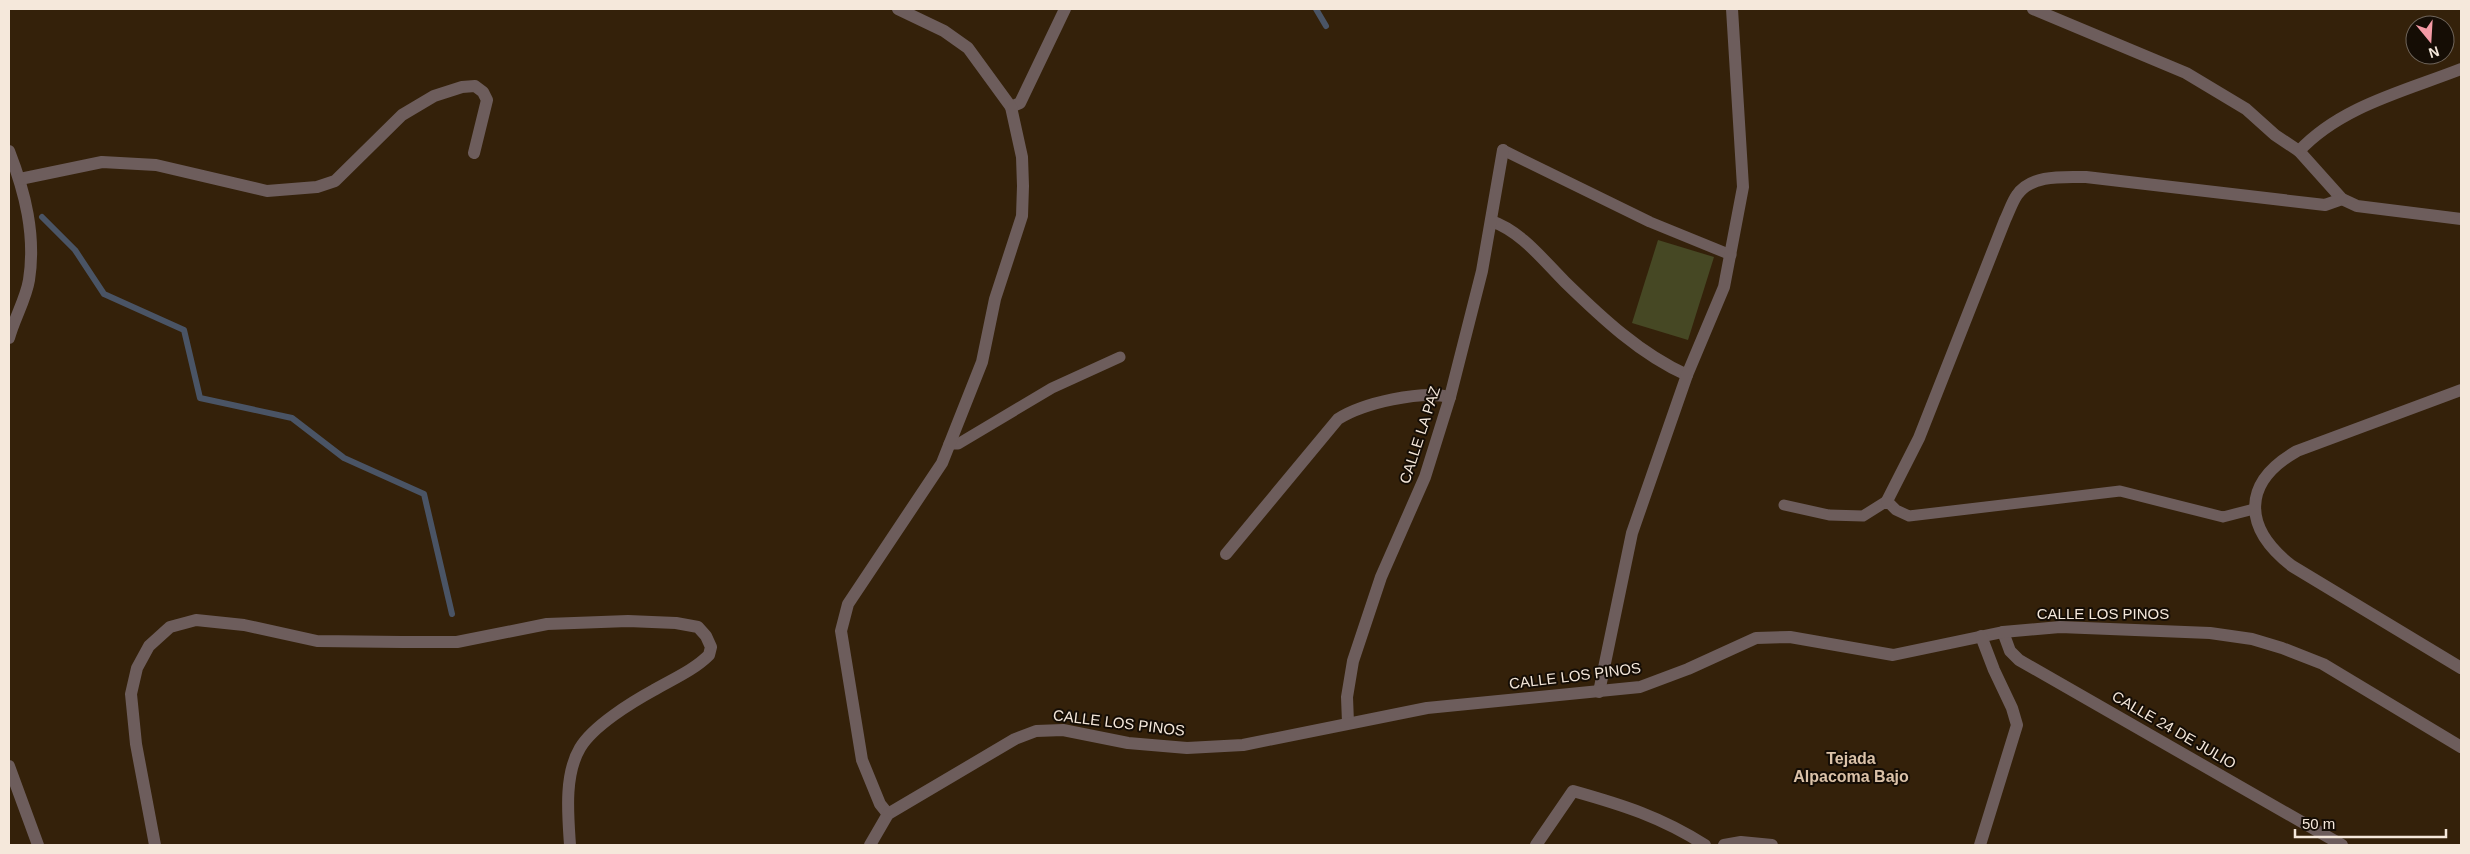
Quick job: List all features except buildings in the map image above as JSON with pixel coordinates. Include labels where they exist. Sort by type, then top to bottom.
[{"type":"street","points":[[870,845],[888,814],[880,804],[862,760],[841,632],[848,604],[942,463],[982,362],[995,299],[1022,216],[1022,157],[1011,107],[968,48],[944,31],[898,9]]},
{"type":"street","points":[[1011,107],[1020,103],[1065,9]]},
{"type":"street","points":[[1599,692],[1632,533],[1687,375],[1724,288],[1731,255],[1743,187],[1732,9]]},
{"type":"street","points":[[2033,9],[2186,73],[2246,109],[2275,135],[2299,151],[2342,199],[2357,206],[2461,219]]},
{"type":"street","points":[[2299,151],[2329,124],[2363,107],[2461,69]]},
{"type":"street","points":[[20,179],[102,162],[156,166],[267,191],[289,191],[317,187],[335,181],[402,115],[434,96],[462,87],[475,86],[484,92],[488,100],[474,153]]},
{"type":"street","name":"CALLE LA PAZ","points":[[1348,723],[1347,697],[1353,661],[1381,578],[1425,478],[1450,397],[1482,271],[1503,150]]},
{"type":"street","points":[[9,151],[20,179],[32,238],[29,281],[12,317],[9,338]]},
{"type":"street","points":[[1887,501],[1919,438],[2005,220],[2016,196],[2024,187],[2037,181],[2054,177],[2086,177],[2324,204],[2342,199]]},
{"type":"street","points":[[1491,221],[1515,233],[1606,322],[1654,356],[1687,375]]},
{"type":"street","points":[[2461,390],[2289,456],[2266,476],[2258,490],[2254,509],[2267,543],[2292,566],[2461,668]]},
{"type":"street","points":[[1226,554],[1338,419],[1353,411],[1387,402],[1423,396],[1450,397]]},
{"type":"street","points":[[155,845],[136,744],[131,694],[137,668],[149,646],[170,627],[196,620],[244,625],[317,641],[402,642],[457,642],[547,624],[628,621],[676,622],[698,628],[706,636],[711,647],[709,655],[703,661],[639,699],[599,728],[580,748],[571,771],[568,818],[570,845]]},
{"type":"street","name":"CALLE LOS PINOS","points":[[888,814],[1015,739],[1036,731],[1063,730],[1128,743],[1187,748],[1243,745],[1427,708],[1640,687],[1688,669],[1756,638],[1790,637],[1893,656],[2003,632],[2060,627],[2210,633],[2252,639],[2323,664],[2461,747]]},
{"type":"street","name":"CALLE 24 DE JULIO","points":[[2003,632],[2010,651],[2019,660],[2342,845]]},
{"type":"street","points":[[1980,845],[2012,746],[2017,724],[1981,636]]},
{"type":"street","points":[[9,766],[38,845]]},
{"type":"street","points":[[1536,845],[1573,792],[1630,807],[1678,828],[1705,845]]},
{"type":"street","points":[[1724,845],[1741,842],[1772,845]]},
{"type":"lane","points":[[1503,150],[1650,222],[1731,255]]},
{"type":"lane","points":[[949,444],[958,444],[1052,388],[1120,357]]},
{"type":"lane","points":[[1784,505],[1829,515],[1864,516],[1887,501],[1896,510],[1909,516],[2120,491],[2223,517],[2254,509]]},
{"type":"green space","points":[[1658,240],[1714,257],[1688,340],[1632,323]]},
{"type":"waterway","points":[[1316,9],[1326,26]]},
{"type":"waterway","points":[[42,217],[75,250],[104,294],[184,330],[200,398],[292,418],[344,458],[424,494],[452,614]]},
{"type":"district","name":"Tejada Alpacoma Bajo","points":[[1851,767]]}]
